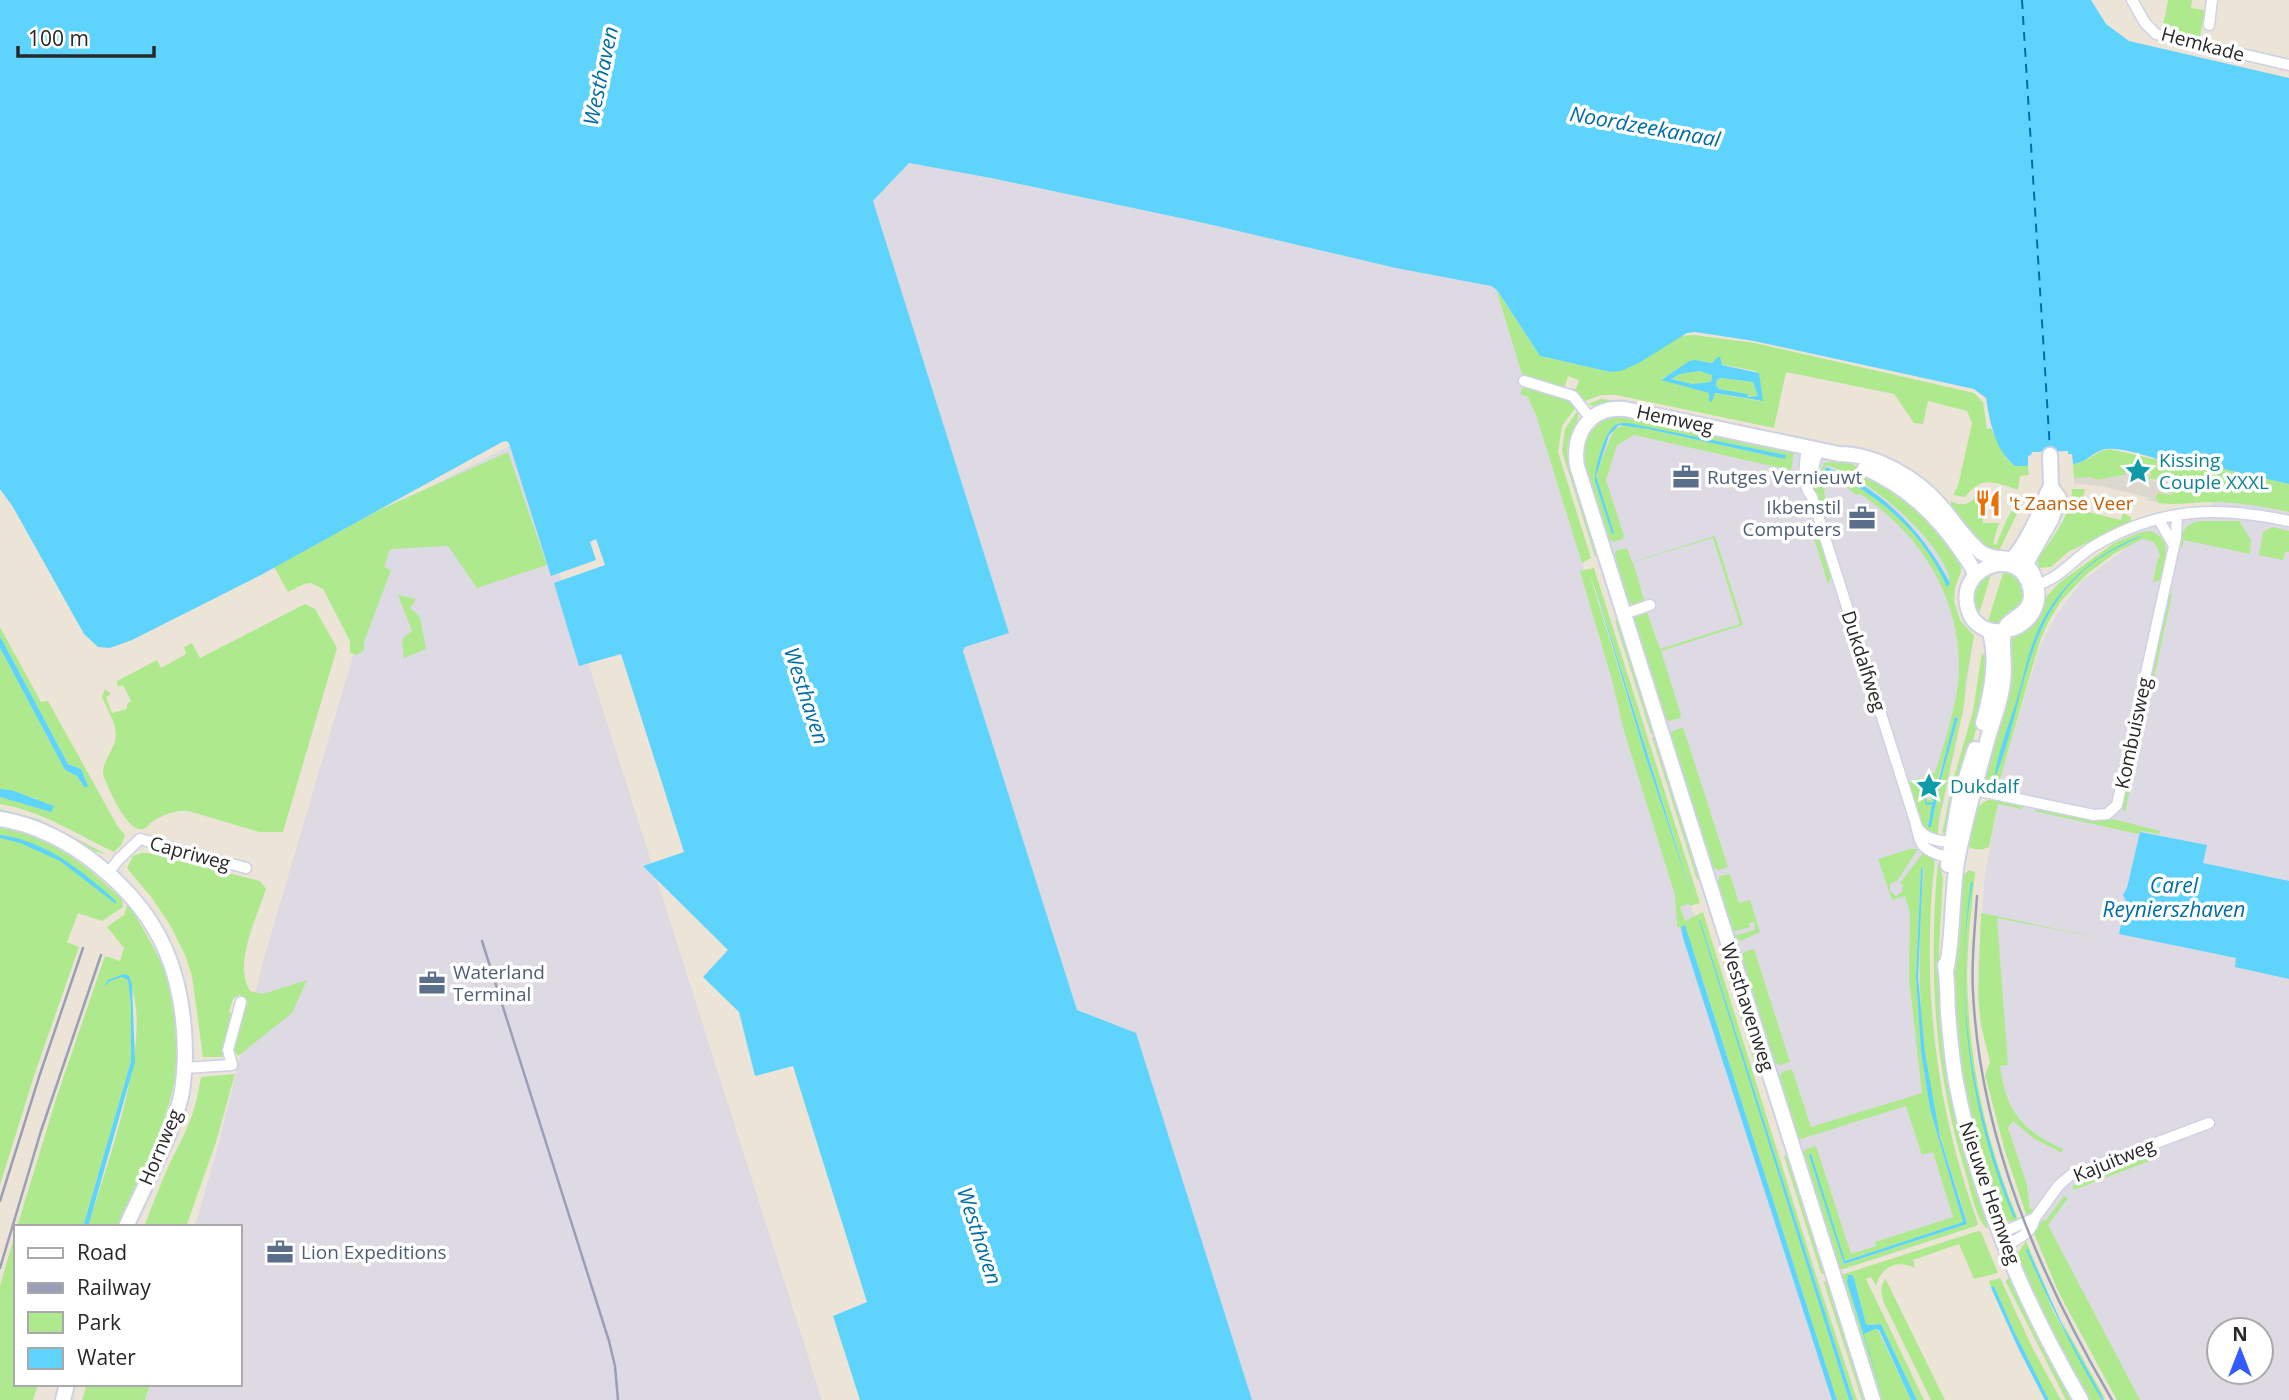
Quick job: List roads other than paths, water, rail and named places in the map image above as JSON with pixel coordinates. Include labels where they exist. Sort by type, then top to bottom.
[{"type":"street","name":"Hemkade","points":[[2132,0],[2145,23],[2156,34],[2289,65]]},
{"type":"street","points":[[2209,25],[2212,0]]},
{"type":"street","points":[[1524,381],[1573,396],[1591,419]]},
{"type":"street","name":"Hemweg","points":[[1591,419],[1609,410],[1625,409],[1864,457],[1905,476],[1934,498],[1968,541],[1988,561]]},
{"type":"street","name":"Westhavenweg","points":[[1591,419],[1582,428],[1577,440],[1577,466],[1873,1400]]},
{"type":"street","name":"Dukdalfweg","points":[[1813,448],[1812,497],[1919,840],[1925,850],[1953,852]]},
{"type":"street","name":"Hemweg","points":[[1839,454],[1880,474],[1915,497],[1941,524],[1970,562],[1975,575]]},
{"type":"street","points":[[2022,570],[2051,520],[2059,498],[2051,480],[2050,455]]},
{"type":"street","points":[[2022,570],[2036,603],[2030,616],[2019,626],[2005,632],[1989,630],[1972,617],[1966,603],[1967,588],[1988,561],[2057,576],[2079,556],[2101,542],[2177,515],[2228,511],[2289,521]]},
{"type":"street","name":"Kombuisweg","points":[[1969,788],[2094,815],[2107,814],[2115,807],[2177,530],[2177,515]]},
{"type":"street","points":[[2159,520],[2173,544]]},
{"type":"street","points":[[1964,556],[1966,571],[1959,596],[1961,610],[1968,624],[1985,640],[1992,671]]},
{"type":"street","points":[[1624,614],[1650,605]]},
{"type":"street","name":"Nieuwe Hemweg","points":[[1989,630],[1993,654],[1991,688],[1953,852],[1942,934],[1950,1033],[1961,1103],[1978,1169],[2003,1239],[2032,1307],[2081,1400]]},
{"type":"street","name":"Nieuwe Hemweg","points":[[1969,788],[2003,684],[2005,632]]},
{"type":"street","name":"Hornweg","points":[[0,819],[39,831],[66,844],[107,874],[134,900],[165,950],[178,989],[185,1032],[180,1103],[127,1225]]},
{"type":"street","points":[[1916,826],[1929,838],[1953,852]]},
{"type":"street","name":"Capriweg","points":[[107,874],[140,839],[246,868]]},
{"type":"street","points":[[184,1068],[232,1065],[228,1050],[241,1002]]},
{"type":"street","name":"Kajuitweg","points":[[2003,1239],[2021,1238],[2034,1224],[2035,1218],[2059,1185],[2071,1175],[2208,1123]]},
{"type":"water","points":[[0,0],[2091,0],[2106,24],[2129,41],[2289,78],[2289,484],[2210,466],[2168,465],[2168,462],[2116,449],[2102,450],[2082,462],[2073,464],[2072,454],[2068,454],[2068,451],[2032,452],[2028,456],[2028,466],[2015,466],[1998,444],[1986,398],[1974,389],[1754,341],[1687,333],[1639,363],[1621,371],[1610,372],[1540,356],[1497,290],[1491,286],[1396,268],[1204,223],[909,163],[873,201],[1009,633],[965,647],[963,651],[1077,1010],[1136,1033],[1252,1400],[860,1400],[833,1316],[867,1302],[793,1066],[755,1076],[739,1012],[703,977],[728,950],[643,866],[684,852],[621,654],[579,666],[554,583],[605,565],[596,539],[590,542],[596,560],[551,576],[509,443],[502,442],[259,576],[132,640],[110,648],[98,647],[84,634],[13,507],[0,489]]},
{"type":"water","points":[[1720,357],[1722,365],[1759,373],[1763,401],[1715,393],[1709,402],[1709,393],[1661,380],[1689,361],[1712,363]],"holes":[[[1699,371],[1712,375],[1711,382],[1693,384],[1671,379],[1680,374]],[[1721,378],[1753,382],[1758,396],[1748,397],[1747,394],[1719,389],[1716,385]]]},
{"type":"water","points":[[1628,423],[1786,455],[1785,459],[1619,425],[1609,435],[1596,476],[1614,533],[1612,534],[1595,476],[1600,453],[1609,432],[1615,425]]},
{"type":"water","points":[[1826,467],[1865,486],[1898,513],[1939,564],[1950,583],[1947,587],[1925,549],[1897,516],[1863,490],[1825,470]]},
{"type":"water","points":[[2144,535],[2093,563],[2069,585],[2052,610],[2038,636],[2028,664],[1994,780],[2030,651],[2044,618],[2054,602],[2079,573],[2094,561],[2110,551]]},
{"type":"water","points":[[1591,574],[1693,899],[1645,755]]},
{"type":"water","points":[[0,636],[68,764],[81,769],[88,786],[85,788],[77,776],[65,770],[0,648]]},
{"type":"water","points":[[1955,717],[1958,718],[1931,827],[1928,827],[1932,804],[1926,805],[1920,785],[1927,803],[1933,802]]},
{"type":"water","points":[[0,789],[11,790],[54,806],[51,812],[0,797]]},
{"type":"water","name":"Carel Reynierszhaven","points":[[2140,832],[2207,845],[2203,863],[2289,881],[2289,979],[2235,967],[2236,958],[2119,934],[2126,901],[2123,895]]},
{"type":"water","points":[[0,835],[33,843],[48,850],[104,890],[116,904],[60,861],[20,843],[0,838]]},
{"type":"water","points":[[1923,868],[1918,977],[1925,1053],[1940,1137],[1967,1224],[1844,1264],[1809,1155],[1811,1154],[1845,1261],[1963,1222],[1930,1109],[1921,1051],[1916,977]]},
{"type":"water","points":[[1971,882],[1965,967],[1970,1052],[1988,1137],[2016,1217],[2014,1218],[1986,1137],[1969,1053],[1965,1010],[1964,967],[1966,924]]},
{"type":"water","points":[[1700,920],[1853,1400],[1849,1400]]},
{"type":"water","points":[[1685,925],[1837,1400],[1832,1400],[1683,938],[1681,927]]},
{"type":"water","points":[[124,974],[129,976],[132,984],[135,1062],[89,1225],[84,1225],[131,1061],[128,980],[122,977],[110,981],[104,987],[108,980]]},
{"type":"water","points":[[2028,1249],[2062,1324],[2104,1400],[2091,1382],[2062,1326],[2026,1250]]},
{"type":"water","points":[[1848,1275],[1854,1278],[1866,1324],[1881,1324],[1917,1400],[1911,1400],[1879,1330],[1875,1329],[1864,1334],[1884,1400],[1847,1282]]},
{"type":"water","points":[[1994,1286],[2049,1400],[2045,1400],[2019,1350],[1992,1290],[1991,1287]]},
{"type":"railway","points":[[1977,896],[1973,980],[1978,1046],[1987,1100],[2018,1204],[2038,1254],[2060,1304],[2112,1400]]},
{"type":"railway","points":[[482,941],[609,1341],[615,1366],[618,1400]]},
{"type":"railway","points":[[0,1201],[83,948]]},
{"type":"railway","points":[[0,1268],[41,1131],[101,955]]},
{"type":"place","name":"Kissing Couple XXXL","points":[[2138,471]]},
{"type":"place","name":"Rutges Vernieuwt","points":[[1686,477]]},
{"type":"place","name":"'t Zaanse Veer","points":[[1988,503]]},
{"type":"place","name":"Ikbenstil Computers","points":[[1862,518]]},
{"type":"place","name":"Dukdalf","points":[[1929,786]]},
{"type":"place","name":"Waterland Terminal","points":[[432,983]]},
{"type":"place","name":"Lion Expeditions","points":[[280,1252]]},
{"type":"water label","name":"Westhaven","points":[[601,76]]},
{"type":"water label","name":"Noordzeekanaal","points":[[1645,127]]},
{"type":"water label","name":"Westhaven","points":[[806,696]]},
{"type":"water label","name":"Westhaven","points":[[979,1236]]}]
